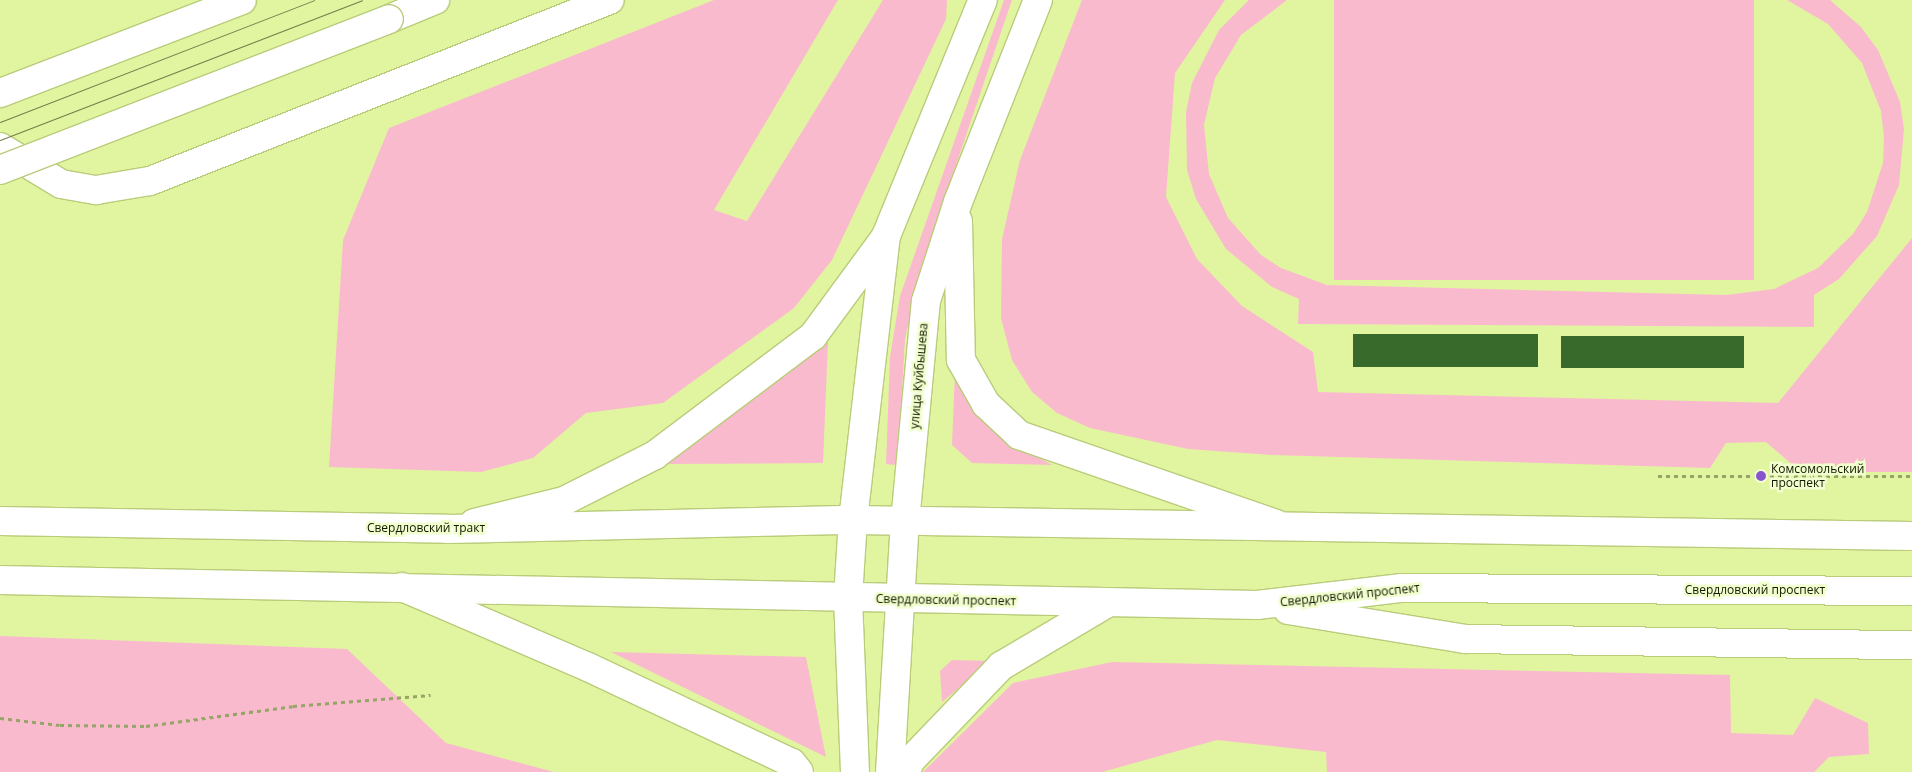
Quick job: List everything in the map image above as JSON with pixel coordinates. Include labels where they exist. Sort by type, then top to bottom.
[{"type":"main road","points":[[0,93],[242,0]]},
{"type":"main road","points":[[0,170],[435,0]]},
{"type":"main road","points":[[0,147],[61,184],[96,190],[150,181],[502,45],[610,0]]},
{"type":"main road","points":[[961,58],[967,0]]},
{"type":"main road","points":[[448,529],[564,501],[655,454],[812,336],[886,236],[961,58],[983,0]]},
{"type":"main road","name":"улица Куйбышева","points":[[890,772],[903,599],[905,522],[926,301],[958,202],[1038,0]]},
{"type":"main road","points":[[958,202],[961,360],[986,404],[1019,435],[1276,524]]},
{"type":"main road","points":[[855,772],[848,597],[853,520],[886,236]]},
{"type":"main road","points":[[853,520],[905,522],[1276,524],[1912,536]]},
{"type":"main road","name":"Свердловский тракт","points":[[0,521],[448,529],[853,520]]},
{"type":"main road","points":[[0,580],[47,583],[398,586],[848,597]]},
{"type":"main road","points":[[398,586],[588,667],[792,763],[800,772]]},
{"type":"main road","name":"Свердловский проспект","points":[[848,597],[1106,604],[1257,605],[1402,588],[1912,591]]},
{"type":"main road","points":[[906,772],[910,760],[1001,666],[1106,604]]},
{"type":"main road","points":[[1257,605],[1464,639],[1912,645]]},
{"type":"path","points":[[1658,476],[1912,476]]},
{"type":"path","points":[[0,718],[60,725],[146,726],[293,706],[431,695]]},
{"type":"shaded area","points":[[714,0],[838,0],[714,210],[747,221],[883,0],[947,0],[946,19],[832,260],[794,308],[663,403],[586,413],[533,458],[481,472],[329,467],[343,240],[389,128]]},
{"type":"shaded area","points":[[1004,0],[1012,0],[920,271],[905,339],[898,459],[894,465],[886,464],[890,357],[900,296]]},
{"type":"shaded area","points":[[1082,0],[1225,0],[1175,73],[1166,197],[1197,259],[1242,306],[1313,352],[1318,392],[1778,403],[1912,238],[1912,472],[1801,472],[1766,442],[1726,443],[1710,468],[1272,455],[1188,449],[1090,428],[1057,413],[1032,392],[1012,360],[1001,318],[1002,239],[1020,160]]},
{"type":"shaded area","points":[[1249,0],[1287,0],[1241,35],[1215,78],[1204,125],[1209,174],[1228,218],[1261,255],[1281,268],[1327,285],[1726,295],[1774,289],[1818,268],[1853,234],[1867,212],[1883,163],[1884,137],[1881,111],[1862,63],[1828,24],[1787,0],[1830,0],[1861,27],[1878,50],[1900,102],[1904,129],[1899,185],[1877,236],[1839,279],[1814,295],[1814,327],[1298,324],[1299,299],[1272,287],[1226,249],[1196,199],[1187,170],[1186,112],[1192,83],[1219,30]]},
{"type":"shaded area","points":[[1334,0],[1754,0],[1754,280],[1334,280]]},
{"type":"shaded area","points":[[828,342],[823,463],[668,464]]},
{"type":"shaded area","points":[[955,370],[1007,439],[1052,465],[972,463],[952,445]]},
{"type":"shaded area","points":[[0,636],[347,649],[446,743],[554,772],[0,772]]},
{"type":"shaded area","points":[[611,652],[806,657],[826,757]]},
{"type":"shaded area","points":[[952,660],[992,661],[942,702],[940,671]]},
{"type":"shaded area","points":[[1112,662],[1730,675],[1731,733],[1793,735],[1815,698],[1868,723],[1869,754],[1829,757],[1814,772],[1327,772],[1326,752],[1217,740],[1102,772],[923,772],[1013,683]]},
{"type":"building","points":[[1353,334],[1538,334],[1538,367],[1353,367]]},
{"type":"building","points":[[1561,336],[1744,336],[1744,368],[1561,368]]},
{"type":"tram line","points":[[0,122],[314,0]]},
{"type":"tram line","points":[[0,140],[362,0]]},
{"type":"place","name":"Комсомольский проспект","points":[[1761,476]]}]
